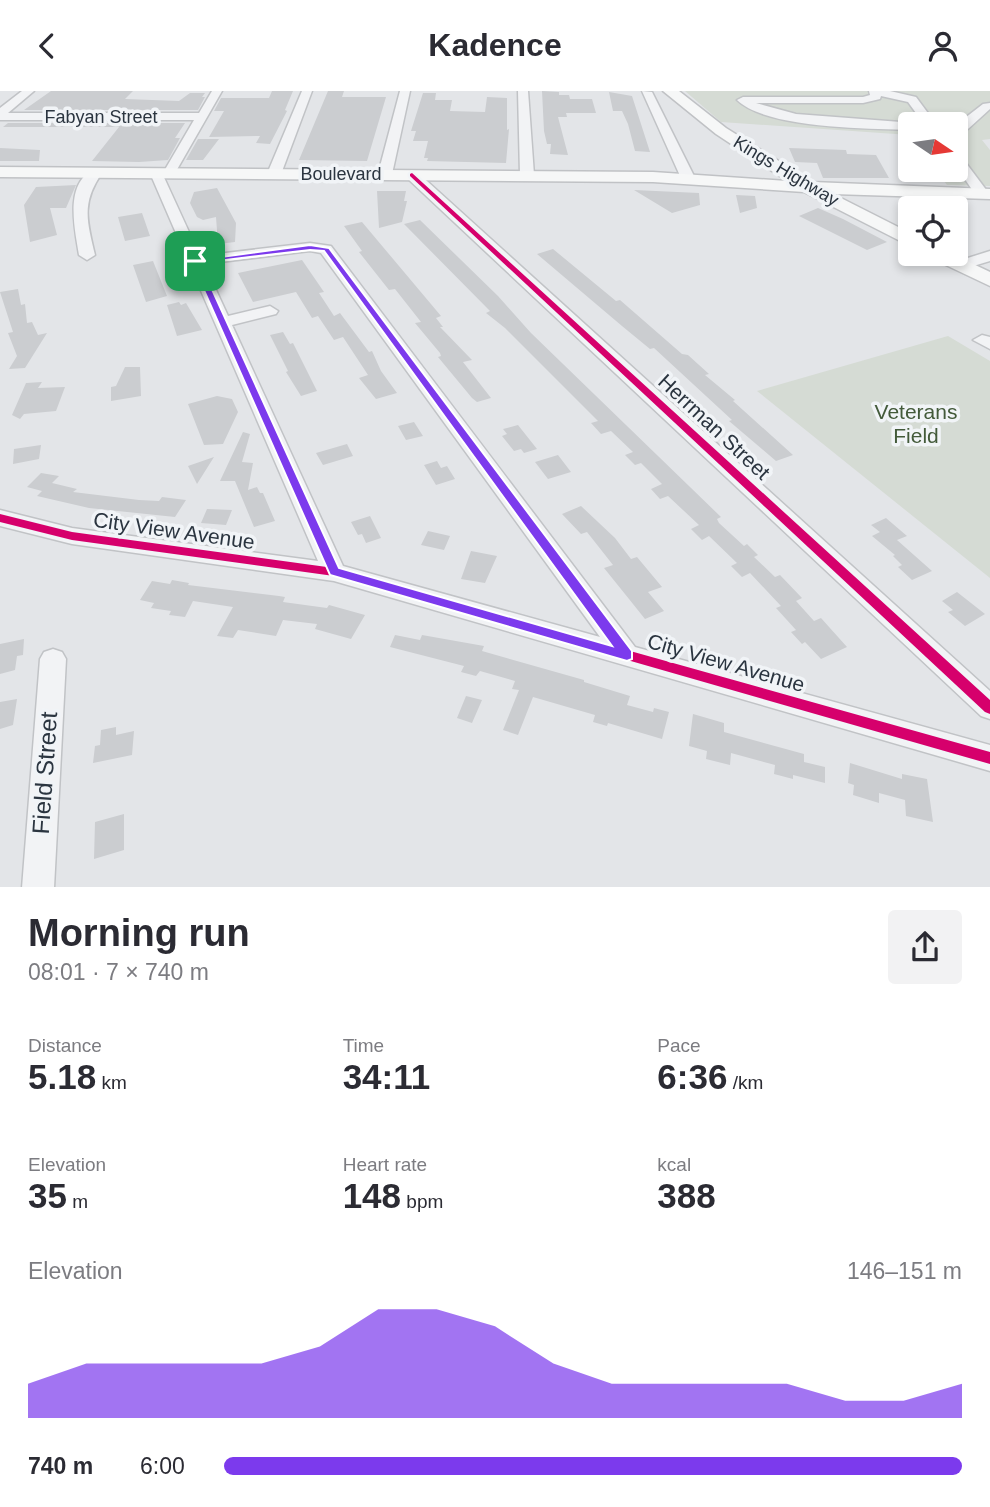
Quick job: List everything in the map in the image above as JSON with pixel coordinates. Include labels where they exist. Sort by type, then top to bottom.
[{"type":"main road","name":"Kings Highway","points":[[670,91],[721,131],[808,187],[898,234]]},
{"type":"main road","name":"Boulevard","points":[[0,172],[688,178],[808,187],[986,194]]},
{"type":"main road","points":[[962,266],[990,280]]},
{"type":"street","points":[[0,115],[29,91]]},
{"type":"street","points":[[217,91],[162,173],[195,261],[334,572]]},
{"type":"street","points":[[274,174],[307,91]]},
{"type":"street","points":[[385,174],[405,91]]},
{"type":"street","points":[[523,91],[527,175]]},
{"type":"street","points":[[898,125],[784,118],[748,105],[743,100],[863,100],[874,99],[875,91],[912,99],[921,112]]},
{"type":"street","points":[[647,92],[688,178]]},
{"type":"street","points":[[968,122],[989,103]]},
{"type":"street","name":"Fabyan Street","points":[[0,115],[202,116]]},
{"type":"street","points":[[968,172],[986,194]]},
{"type":"street","points":[[88,255],[80,198],[88,181],[96,173]]},
{"type":"street","name":"Herrman Street","points":[[412,174],[990,708]]},
{"type":"street","points":[[195,261],[310,247],[326,249],[627,655]]},
{"type":"street","points":[[968,263],[990,256]]},
{"type":"street","points":[[222,322],[270,311]]},
{"type":"street","name":"City View Avenue","points":[[0,517],[72,536],[334,572],[990,758]]},
{"type":"street","name":"Field Street","points":[[38,887],[53,659]]},
{"type":"green space","points":[[685,91],[990,91],[990,139],[982,140],[990,150],[990,186],[947,185],[945,182],[968,182],[968,112],[898,112],[898,134],[721,122]]},
{"type":"green space","name":"Veterans Field","points":[[948,336],[990,361],[990,578],[757,391]]},
{"type":"building","points":[[51,91],[133,91],[125,99],[179,101],[190,93],[205,93],[202,97],[205,97],[198,110],[24,110]]},
{"type":"building","points":[[272,91],[293,91],[285,110],[287,111],[270,144],[256,143],[260,136],[209,137],[224,111],[214,111],[221,98],[269,98]]},
{"type":"building","points":[[328,91],[344,91],[342,97],[386,97],[367,161],[299,160]]},
{"type":"building","points":[[542,91],[559,92],[559,95],[569,95],[570,99],[592,99],[596,113],[566,113],[567,117],[558,117],[568,155],[550,154],[551,144],[547,144],[544,131]]},
{"type":"building","points":[[609,92],[632,96],[650,152],[635,151],[628,124],[622,111],[613,111]]},
{"type":"building","points":[[423,93],[436,93],[435,100],[452,100],[450,111],[485,112],[487,97],[507,98],[507,130],[509,129],[506,163],[427,161],[428,158],[424,158],[428,141],[413,141],[416,131],[411,131]]},
{"type":"building","points":[[8,123],[185,123],[175,138],[180,138],[168,160],[139,162],[92,161],[119,127],[3,127]]},
{"type":"building","points":[[198,139],[219,139],[203,160],[186,160]]},
{"type":"building","points":[[0,148],[40,150],[39,161],[0,161]]},
{"type":"building","points":[[789,148],[846,150],[847,154],[876,155],[889,178],[823,178],[817,163],[795,162]]},
{"type":"building","points":[[76,185],[66,208],[50,208],[57,235],[30,242],[24,205],[36,187]]},
{"type":"building","points":[[217,188],[236,223],[235,242],[218,244],[216,217],[203,220],[197,217],[190,203],[194,192]]},
{"type":"building","points":[[634,190],[699,193],[700,205],[672,213]]},
{"type":"building","points":[[377,191],[406,191],[404,201],[407,201],[402,222],[379,228]]},
{"type":"building","points":[[736,195],[755,196],[757,208],[740,213]]},
{"type":"building","points":[[818,208],[887,242],[867,250],[799,216]]},
{"type":"building","points":[[142,213],[150,236],[125,241],[118,217]]},
{"type":"building","points":[[420,220],[498,296],[531,333],[721,517],[717,519],[719,523],[744,546],[747,544],[758,555],[754,557],[775,577],[780,575],[802,598],[796,601],[814,621],[821,618],[847,647],[821,659],[805,642],[802,644],[791,632],[796,630],[776,608],[781,606],[750,573],[742,577],[731,566],[737,563],[709,536],[702,540],[691,529],[699,525],[668,496],[660,499],[651,489],[662,484],[641,463],[635,465],[625,455],[633,452],[611,431],[601,434],[591,423],[598,421],[505,328],[486,313],[490,311],[404,224]]},
{"type":"building","points":[[362,222],[441,316],[436,318],[443,327],[440,327],[472,360],[463,362],[491,398],[477,402],[472,398],[438,357],[441,356],[440,353],[415,323],[421,322],[395,289],[389,290],[359,252],[362,251],[344,226]]},
{"type":"building","points":[[553,249],[616,301],[620,300],[682,354],[688,355],[709,374],[705,375],[793,455],[776,461],[729,421],[732,420],[654,348],[650,349],[537,254]]},
{"type":"building","points":[[302,260],[324,292],[319,293],[334,316],[340,313],[369,352],[372,351],[381,371],[397,393],[376,399],[359,378],[368,375],[343,337],[334,340],[318,316],[312,318],[296,292],[253,302],[238,273]]},
{"type":"building","points":[[153,261],[167,296],[146,302],[133,265]]},
{"type":"building","points":[[18,289],[21,305],[25,304],[27,323],[32,322],[38,335],[47,333],[25,368],[9,369],[17,356],[8,333],[13,332],[0,292]]},
{"type":"building","points":[[179,302],[181,305],[186,303],[202,330],[177,336],[167,305]]},
{"type":"building","points":[[283,332],[290,344],[293,343],[317,391],[301,396],[286,372],[288,371],[270,335]]},
{"type":"building","points":[[125,367],[140,367],[141,396],[111,401],[111,387],[116,386]]},
{"type":"building","points":[[42,382],[38,388],[65,387],[56,411],[24,414],[20,419],[12,415],[26,383]]},
{"type":"building","points":[[217,396],[232,399],[238,412],[223,444],[204,445],[188,404]]},
{"type":"building","points":[[414,422],[423,436],[406,440],[398,426]]},
{"type":"building","points":[[518,425],[537,449],[524,453],[521,449],[514,451],[502,436],[507,434],[503,429]]},
{"type":"building","points":[[243,432],[250,434],[242,462],[253,463],[248,490],[257,487],[260,493],[263,493],[275,521],[254,527],[235,481],[220,481]]},
{"type":"building","points":[[347,444],[353,456],[323,465],[316,453]]},
{"type":"building","points":[[41,445],[39,459],[13,464],[14,449]]},
{"type":"building","points":[[558,455],[571,472],[548,479],[535,462]]},
{"type":"building","points":[[214,457],[197,484],[188,466]]},
{"type":"building","points":[[437,461],[441,468],[447,466],[455,479],[436,485],[424,465]]},
{"type":"building","points":[[41,473],[59,476],[52,483],[77,489],[73,492],[139,500],[159,501],[162,497],[186,500],[175,517],[89,508],[37,496],[42,491],[27,487]]},
{"type":"building","points":[[581,506],[615,538],[631,559],[637,557],[662,587],[648,592],[664,611],[645,619],[604,568],[613,565],[587,532],[581,534],[562,514]]},
{"type":"building","points":[[207,509],[232,510],[226,525],[201,523]]},
{"type":"building","points":[[370,516],[381,538],[366,543],[351,522]]},
{"type":"building","points":[[886,518],[907,536],[897,540],[932,571],[912,580],[898,567],[902,565],[893,556],[895,555],[872,536],[880,532],[871,525]]},
{"type":"building","points":[[428,531],[450,536],[444,550],[421,545]]},
{"type":"building","points":[[471,551],[497,556],[485,583],[461,579]]},
{"type":"building","points":[[172,580],[189,583],[188,585],[285,597],[283,602],[327,608],[329,605],[365,615],[351,639],[315,629],[317,624],[283,620],[276,636],[238,630],[233,638],[217,636],[233,607],[193,601],[185,617],[169,615],[171,611],[151,608],[154,603],[140,600],[152,581],[170,584]]},
{"type":"building","points":[[957,592],[985,614],[965,626],[948,612],[953,610],[942,601]]},
{"type":"building","points":[[395,635],[420,640],[422,635],[484,646],[482,651],[630,696],[627,705],[653,712],[654,708],[669,712],[662,739],[608,723],[607,726],[593,722],[595,715],[533,697],[518,735],[503,730],[519,690],[512,689],[515,681],[480,671],[476,676],[461,672],[464,666],[390,647]]},
{"type":"building","points":[[24,639],[23,655],[17,656],[15,670],[0,674],[0,644]]},
{"type":"building","points":[[466,696],[482,700],[472,723],[457,718]]},
{"type":"building","points":[[17,699],[13,725],[0,729],[0,702]]},
{"type":"building","points":[[693,714],[724,723],[724,732],[804,754],[804,762],[825,767],[825,783],[793,775],[793,779],[774,774],[775,765],[731,753],[730,765],[706,759],[707,751],[689,746]]},
{"type":"building","points":[[116,727],[116,735],[134,731],[132,755],[93,763],[95,746],[100,745],[101,730]]},
{"type":"building","points":[[850,763],[902,779],[902,774],[927,779],[933,822],[906,816],[905,800],[879,793],[879,803],[853,795],[854,785],[848,783]]},
{"type":"building","points":[[124,814],[124,850],[94,859],[95,822]]},
{"type":"cycle path","points":[[412,175],[990,708]]},
{"type":"cycle path","points":[[0,518],[72,536],[334,572],[990,758]]},
{"type":"route","points":[[310,247],[326,249],[627,655],[334,572],[195,261],[310,247]]}]
